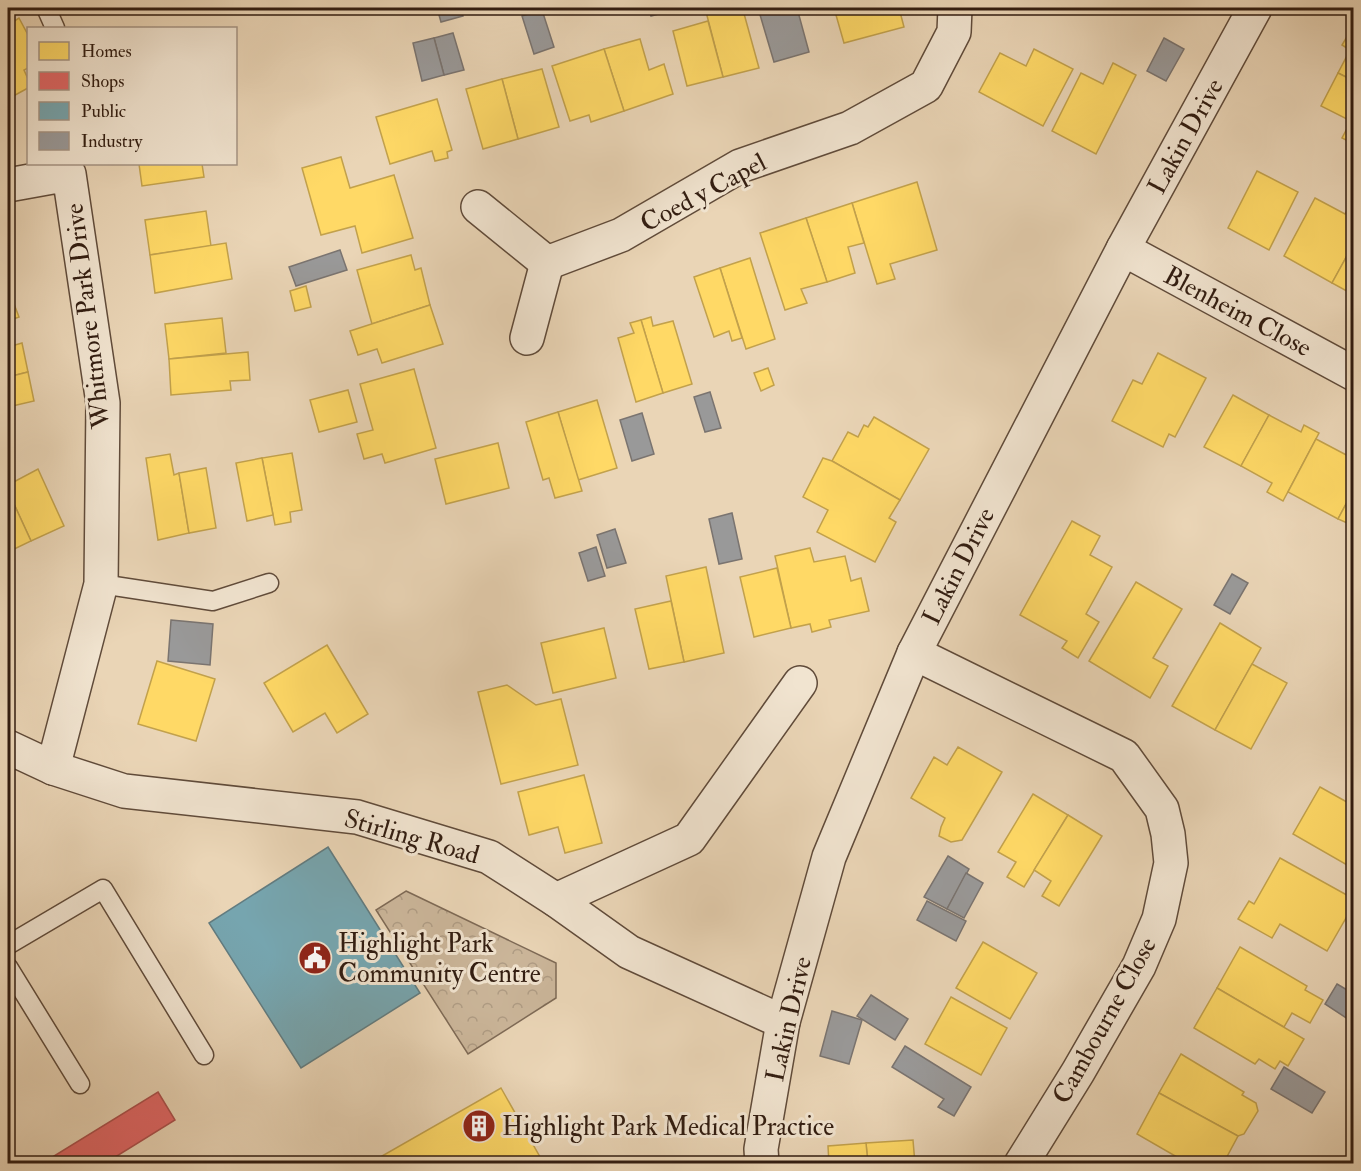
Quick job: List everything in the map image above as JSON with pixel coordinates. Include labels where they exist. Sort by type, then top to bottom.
[{"type":"street","name":"Coed y Capel","points":[[547,263],[621,235],[740,166],[850,128],[926,86],[954,32],[955,8]]},
{"type":"street","name":"Lakin Drive","points":[[762,1164],[761,1149],[783,1022],[829,857],[914,653],[1123,249],[1255,8]]},
{"type":"street","name":"Whitmore Park Drive","points":[[8,185],[69,169],[103,403],[101,584],[53,768]]},
{"type":"street","points":[[478,207],[547,263],[527,338]]},
{"type":"street","name":"Blenheim Close","points":[[1123,249],[1353,374]]},
{"type":"street","name":"Cambourne Close","points":[[914,653],[1124,756],[1162,809],[1168,834],[1171,863],[1159,919],[1143,957],[1021,1164]]},
{"type":"street","points":[[556,900],[688,839],[800,684]]},
{"type":"street","name":"Stirling Road","points":[[8,747],[53,768],[124,791],[357,817],[489,857],[556,900],[629,952],[783,1022]]},
{"type":"lane","points":[[47,10],[55,27]]},
{"type":"lane","points":[[101,584],[213,601],[269,583]]},
{"type":"lane","points":[[8,945],[103,889],[204,1055]]},
{"type":"lane","points":[[8,967],[80,1084]]},
{"type":"green space","points":[[406,891],[556,963],[556,998],[468,1054],[376,910]]},
{"type":"building: Homes","points":[[705,8],[734,8],[735,12],[743,10],[759,68],[723,77]]},
{"type":"building: Homes","points":[[834,8],[899,8],[904,27],[844,43]]},
{"type":"building: Homes","points":[[19,18],[27,33],[27,68],[24,70],[27,77],[27,89],[8,99],[8,25]]},
{"type":"building: Homes","points":[[708,21],[723,77],[687,86],[673,31]]},
{"type":"building: Homes","points":[[1354,25],[1354,81],[1338,73],[1350,50],[1342,45]]},
{"type":"building: Homes","points":[[640,39],[649,70],[664,64],[673,94],[624,111],[604,49]]},
{"type":"building: Homes","points":[[604,49],[624,111],[591,122],[589,115],[570,121],[552,66]]},
{"type":"building: Homes","points":[[1034,49],[1073,69],[1043,126],[979,92],[1000,53],[1026,66]]},
{"type":"building: Homes","points":[[1113,63],[1136,75],[1096,154],[1052,131],[1081,73],[1103,84]]},
{"type":"building: Homes","points":[[542,69],[559,127],[518,139],[502,79]]},
{"type":"building: Homes","points":[[1338,73],[1354,81],[1354,144],[1342,138],[1351,121],[1321,106]]},
{"type":"building: Homes","points":[[502,79],[518,139],[483,149],[466,89]]},
{"type":"building: Homes","points":[[437,99],[452,150],[447,152],[448,158],[435,161],[432,151],[390,164],[376,117]]},
{"type":"building: Homes","points":[[341,157],[350,188],[394,175],[413,238],[362,253],[355,226],[321,235],[302,168]]},
{"type":"building: Homes","points":[[139,165],[202,165],[204,177],[142,186]]},
{"type":"building: Homes","points":[[1257,171],[1298,192],[1269,250],[1228,228]]},
{"type":"building: Homes","points":[[917,182],[937,250],[890,264],[895,279],[877,284],[852,203]]},
{"type":"building: Homes","points":[[1315,198],[1345,214],[1354,200],[1354,243],[1332,283],[1284,256]]},
{"type":"building: Homes","points":[[852,203],[864,243],[848,247],[855,273],[827,282],[806,218]]},
{"type":"building: Homes","points":[[206,211],[211,246],[150,255],[145,220]]},
{"type":"building: Homes","points":[[806,218],[827,282],[801,289],[807,303],[785,310],[760,233]]},
{"type":"building: Homes","points":[[226,243],[232,279],[155,293],[150,255]]},
{"type":"building: Homes","points":[[1354,243],[1354,295],[1332,283]]},
{"type":"building: Homes","points":[[411,255],[415,270],[421,268],[430,305],[372,324],[357,270]]},
{"type":"building: Homes","points":[[750,258],[775,339],[746,349],[720,268]]},
{"type":"building: Homes","points":[[720,268],[742,338],[732,341],[729,331],[714,337],[694,277]]},
{"type":"building: Homes","points":[[306,286],[311,307],[295,311],[290,291]]},
{"type":"building: Homes","points":[[8,288],[19,317],[8,321]]},
{"type":"building: Homes","points":[[430,305],[443,344],[382,363],[377,349],[358,355],[350,331]]},
{"type":"building: Homes","points":[[651,317],[653,326],[673,321],[692,384],[663,393],[641,320]]},
{"type":"building: Homes","points":[[222,318],[226,353],[169,359],[165,324]]},
{"type":"building: Homes","points":[[641,320],[663,393],[636,402],[618,338],[634,333],[630,323]]},
{"type":"building: Homes","points":[[22,343],[28,372],[8,377],[8,347]]},
{"type":"building: Homes","points":[[248,352],[250,380],[230,381],[231,390],[171,395],[169,359]]},
{"type":"building: Homes","points":[[1158,353],[1206,378],[1175,437],[1169,434],[1163,447],[1112,421],[1133,380],[1142,384]]},
{"type":"building: Homes","points":[[768,368],[774,385],[761,391],[754,373]]},
{"type":"building: Homes","points":[[414,369],[436,448],[385,463],[382,454],[364,459],[357,434],[373,430],[360,384]]},
{"type":"building: Homes","points":[[28,372],[34,401],[8,407],[8,377]]},
{"type":"building: Homes","points":[[348,390],[357,422],[319,432],[310,400]]},
{"type":"building: Homes","points":[[1233,395],[1269,415],[1241,466],[1204,447]]},
{"type":"building: Homes","points":[[597,400],[617,468],[578,480],[558,412]]},
{"type":"building: Homes","points":[[558,412],[582,491],[555,498],[549,478],[543,480],[526,422]]},
{"type":"building: Homes","points":[[1269,415],[1301,432],[1304,425],[1319,433],[1283,501],[1267,492],[1272,483],[1241,466]]},
{"type":"building: Homes","points":[[874,417],[929,449],[900,500],[832,461],[848,432],[858,437],[864,425],[868,427]]},
{"type":"building: Homes","points":[[1316,439],[1354,459],[1354,489],[1338,519],[1288,492]]},
{"type":"building: Homes","points":[[498,443],[509,488],[446,504],[435,459]]},
{"type":"building: Homes","points":[[292,453],[302,510],[290,512],[291,522],[275,525],[262,458]]},
{"type":"building: Homes","points":[[170,454],[174,475],[179,473],[189,533],[158,540],[146,458]]},
{"type":"building: Homes","points":[[262,458],[273,515],[247,521],[236,463]]},
{"type":"building: Homes","points":[[823,458],[900,500],[889,518],[896,522],[875,562],[817,532],[828,510],[803,497]]},
{"type":"building: Homes","points":[[206,468],[216,528],[189,533],[179,473]]},
{"type":"building: Homes","points":[[38,469],[64,526],[31,541],[8,491],[8,485]]},
{"type":"building: Homes","points":[[1354,489],[1354,526],[1338,519]]},
{"type":"building: Homes","points":[[8,491],[31,541],[8,552]]},
{"type":"building: Homes","points":[[1072,521],[1100,536],[1090,555],[1112,567],[1086,614],[1099,622],[1078,658],[1062,648],[1067,641],[1020,615]]},
{"type":"building: Homes","points":[[810,548],[814,562],[845,556],[851,581],[861,578],[869,611],[829,620],[831,627],[812,632],[810,624],[791,628],[775,556]]},
{"type":"building: Homes","points":[[706,567],[724,653],[684,662],[666,576]]},
{"type":"building: Homes","points":[[777,568],[791,628],[754,637],[740,577]]},
{"type":"building: Homes","points":[[1136,582],[1182,609],[1153,658],[1168,666],[1150,698],[1089,661]]},
{"type":"building: Homes","points":[[671,601],[684,662],[649,669],[635,609]]},
{"type":"building: Homes","points":[[1220,623],[1261,648],[1215,730],[1172,706]]},
{"type":"building: Homes","points":[[604,628],[616,678],[553,693],[541,643]]},
{"type":"building: Homes","points":[[327,645],[368,714],[337,733],[325,713],[293,732],[264,683]]},
{"type":"building: Homes","points":[[157,661],[215,679],[196,741],[138,724]]},
{"type":"building: Homes","points":[[1252,664],[1287,683],[1251,749],[1215,730]]},
{"type":"building: Homes","points":[[507,685],[536,705],[561,699],[578,765],[501,784],[478,692]]},
{"type":"building: Homes","points":[[958,747],[1002,772],[962,840],[951,842],[939,836],[945,818],[911,798],[934,757],[947,765]]},
{"type":"building: Homes","points":[[584,775],[602,843],[565,853],[558,827],[529,835],[518,792]]},
{"type":"building: Homes","points":[[1320,787],[1354,806],[1354,869],[1293,834]]},
{"type":"building: Homes","points":[[1033,794],[1068,815],[1024,887],[1007,877],[1016,862],[998,852]]},
{"type":"building: Homes","points":[[1068,815],[1102,836],[1059,906],[1042,896],[1051,881],[1034,870]]},
{"type":"building: Homes","points":[[1280,858],[1354,899],[1354,904],[1327,951],[1280,924],[1272,938],[1238,919],[1249,901],[1254,904]]},
{"type":"building: Homes","points":[[983,942],[1037,973],[1010,1019],[956,988]]},
{"type":"building: Homes","points":[[1240,947],[1307,986],[1305,990],[1323,1000],[1310,1023],[1292,1013],[1284,1027],[1217,988]]},
{"type":"building: Homes","points":[[1217,988],[1304,1039],[1288,1066],[1280,1061],[1275,1069],[1259,1059],[1255,1064],[1194,1028]]},
{"type":"building: Homes","points":[[951,997],[1007,1028],[981,1075],[925,1044]]},
{"type":"building: Homes","points":[[1181,1054],[1244,1092],[1242,1095],[1256,1103],[1258,1111],[1244,1134],[1238,1136],[1159,1093]]},
{"type":"building: Homes","name":"Highlight Park Medical Practice","points":[[501,1088],[544,1164],[368,1164]]},
{"type":"building: Homes","points":[[1159,1093],[1238,1136],[1223,1164],[1189,1164],[1137,1134]]},
{"type":"building: Homes","points":[[913,1140],[915,1164],[868,1164],[866,1143]]},
{"type":"building: Homes","points":[[866,1143],[868,1164],[829,1164],[828,1146]]},
{"type":"building: Shops","points":[[158,1092],[175,1120],[104,1164],[41,1164]]},
{"type":"building: Public","name":"Highlight Park Community Centre","points":[[328,847],[420,993],[301,1068],[209,923]]},
{"type":"building: Industry","points":[[437,8],[460,8],[463,16],[441,22]]},
{"type":"building: Industry","points":[[648,8],[669,8],[670,11],[651,16]]},
{"type":"building: Industry","points":[[758,8],[797,8],[809,52],[774,62]]},
{"type":"building: Industry","points":[[542,10],[554,47],[534,54],[522,16]]},
{"type":"building: Industry","points":[[453,33],[464,70],[444,75],[434,38]]},
{"type":"building: Industry","points":[[434,38],[444,75],[422,81],[413,43]]},
{"type":"building: Industry","points":[[1164,38],[1184,49],[1166,81],[1147,71]]},
{"type":"building: Industry","points":[[340,250],[347,270],[296,286],[289,267]]},
{"type":"building: Industry","points":[[710,392],[721,428],[705,432],[694,397]]},
{"type":"building: Industry","points":[[642,413],[654,454],[632,461],[620,420]]},
{"type":"building: Industry","points":[[732,513],[742,559],[719,564],[709,519]]},
{"type":"building: Industry","points":[[615,529],[626,563],[607,568],[597,535]]},
{"type":"building: Industry","points":[[596,547],[605,576],[588,581],[579,553]]},
{"type":"building: Industry","points":[[1232,574],[1248,583],[1230,614],[1214,605]]},
{"type":"building: Industry","points":[[171,620],[213,624],[210,665],[168,661]]},
{"type":"building: Industry","points":[[948,856],[969,869],[947,909],[924,897]]},
{"type":"building: Industry","points":[[966,873],[983,883],[964,918],[947,909]]},
{"type":"building: Industry","points":[[927,901],[966,921],[956,941],[917,920]]},
{"type":"building: Industry","points":[[1337,984],[1354,994],[1354,1023],[1325,1004]]},
{"type":"building: Industry","points":[[871,995],[908,1019],[895,1040],[857,1016]]},
{"type":"building: Industry","points":[[832,1011],[862,1020],[849,1064],[820,1056]]},
{"type":"building: Industry","points":[[905,1046],[971,1087],[954,1116],[938,1107],[944,1099],[892,1067]]},
{"type":"building: Industry","points":[[1284,1067],[1325,1092],[1312,1113],[1271,1089]]},
{"type":"place","name":"Highlight Park Community Centre","points":[[315,958]]},
{"type":"place","name":"Highlight Park Medical Practice","points":[[479,1126]]}]
